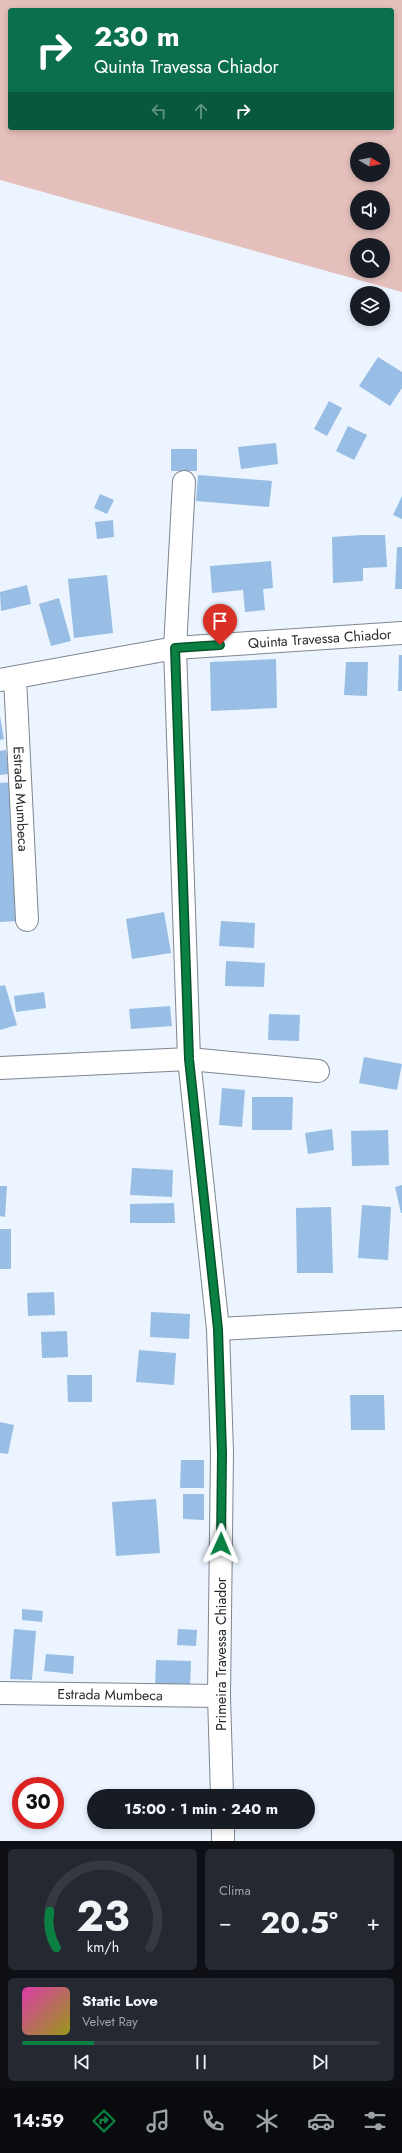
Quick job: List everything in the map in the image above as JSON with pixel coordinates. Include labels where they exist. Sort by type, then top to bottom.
[{"type":"street","name":"Primeira Travessa Chiador","points":[[184,482],[175,648],[189,1059],[218,1329],[222,1453],[219,1696],[222,1789]]},
{"type":"street","name":"Quinta Travessa Chiador","points":[[8,679],[175,648],[402,633]]},
{"type":"street","name":"Estrada Mumbeca","points":[[8,679],[27,920]]},
{"type":"street","points":[[0,1068],[189,1059],[318,1071]]},
{"type":"street","points":[[218,1329],[402,1319]]},
{"type":"street","name":"Estrada Mumbeca","points":[[0,1693],[219,1696]]},
{"type":"street","points":[[223,1829],[223,1841]]},
{"type":"shaded area","points":[[0,0],[402,0],[402,292],[390,289],[390,286],[380,286],[352,278],[390,278],[390,238],[350,238],[350,278],[0,180]]},
{"type":"building","points":[[378,357],[402,372],[402,388],[390,406],[359,386]]},
{"type":"building","points":[[329,401],[342,408],[327,436],[314,429]]},
{"type":"building","points":[[348,426],[367,435],[354,460],[336,451]]},
{"type":"building","points":[[276,443],[278,464],[241,469],[238,447]]},
{"type":"building","points":[[171,449],[197,449],[197,471],[171,471]]},
{"type":"building","points":[[198,475],[272,481],[269,507],[196,501]]},
{"type":"building","points":[[100,494],[114,500],[107,514],[94,508]]},
{"type":"building","points":[[402,496],[402,519],[393,515]]},
{"type":"building","points":[[113,520],[114,537],[97,539],[95,522]]},
{"type":"building","points":[[385,535],[387,567],[363,568],[363,581],[333,583],[332,537]]},
{"type":"building","points":[[397,547],[402,547],[402,589],[395,589]]},
{"type":"building","points":[[271,561],[273,588],[263,589],[265,610],[245,612],[243,590],[212,593],[210,566]]},
{"type":"building","points":[[107,575],[113,633],[74,638],[68,579]]},
{"type":"building","points":[[27,585],[31,604],[1,611],[0,592]]},
{"type":"building","points":[[59,598],[71,641],[51,646],[39,604]]},
{"type":"building","points":[[399,655],[402,655],[402,691],[398,691]]},
{"type":"building","points":[[276,659],[277,708],[211,711],[210,662]]},
{"type":"building","points":[[346,662],[368,662],[367,696],[344,695]]},
{"type":"building","points":[[0,716],[4,739],[0,740]]},
{"type":"building","points":[[6,750],[9,774],[0,775],[0,751]]},
{"type":"building","points":[[14,782],[18,921],[0,922],[0,783]]},
{"type":"building","points":[[164,912],[171,953],[132,959],[126,919]]},
{"type":"building","points":[[221,921],[255,923],[254,948],[219,946]]},
{"type":"building","points":[[226,961],[265,963],[264,987],[225,986]]},
{"type":"building","points":[[5,985],[17,1025],[0,1030],[0,986]]},
{"type":"building","points":[[44,992],[46,1008],[16,1012],[14,996]]},
{"type":"building","points":[[170,1006],[172,1026],[131,1029],[129,1009]]},
{"type":"building","points":[[269,1014],[300,1015],[299,1041],[268,1040]]},
{"type":"building","points":[[364,1057],[402,1064],[397,1090],[359,1083]]},
{"type":"building","points":[[222,1088],[245,1090],[242,1127],[219,1125]]},
{"type":"building","points":[[252,1097],[293,1097],[292,1130],[252,1130]]},
{"type":"building","points":[[332,1129],[334,1150],[308,1154],[305,1133]]},
{"type":"building","points":[[388,1130],[389,1165],[352,1166],[351,1131]]},
{"type":"building","points":[[132,1168],[173,1170],[172,1197],[130,1195]]},
{"type":"building","points":[[402,1185],[402,1213],[401,1213],[395,1187]]},
{"type":"building","points":[[0,1186],[7,1186],[5,1217],[0,1216]]},
{"type":"building","points":[[174,1203],[175,1223],[130,1223],[130,1204]]},
{"type":"building","points":[[362,1205],[391,1207],[388,1260],[358,1258]]},
{"type":"building","points":[[331,1207],[333,1273],[297,1273],[296,1208]]},
{"type":"building","points":[[0,1229],[11,1229],[11,1269],[0,1269]]},
{"type":"building","points":[[54,1292],[55,1315],[28,1316],[27,1293]]},
{"type":"building","points":[[151,1312],[190,1314],[189,1339],[150,1337]]},
{"type":"building","points":[[67,1331],[68,1357],[42,1358],[41,1332]]},
{"type":"building","points":[[139,1350],[176,1353],[174,1385],[136,1382]]},
{"type":"building","points":[[67,1375],[92,1375],[92,1402],[68,1402]]},
{"type":"building","points":[[350,1395],[384,1395],[385,1430],[351,1430]]},
{"type":"building","points":[[0,1422],[14,1425],[8,1454],[0,1453]]},
{"type":"building","points":[[181,1460],[204,1460],[204,1488],[180,1488]]},
{"type":"building","points":[[183,1494],[204,1494],[204,1520],[183,1519]]},
{"type":"building","points":[[156,1499],[160,1553],[116,1556],[112,1502]]},
{"type":"building","points":[[22,1609],[43,1611],[42,1622],[22,1620]]},
{"type":"building","points":[[14,1629],[36,1631],[32,1680],[10,1679]]},
{"type":"building","points":[[178,1629],[197,1630],[196,1646],[177,1645]]},
{"type":"building","points":[[46,1654],[74,1656],[73,1674],[44,1671]]},
{"type":"building","points":[[156,1660],[191,1661],[190,1687],[155,1686]]},
{"type":"route","points":[[220,645],[175,648],[189,1059],[218,1329],[222,1453],[221,1544]]}]
